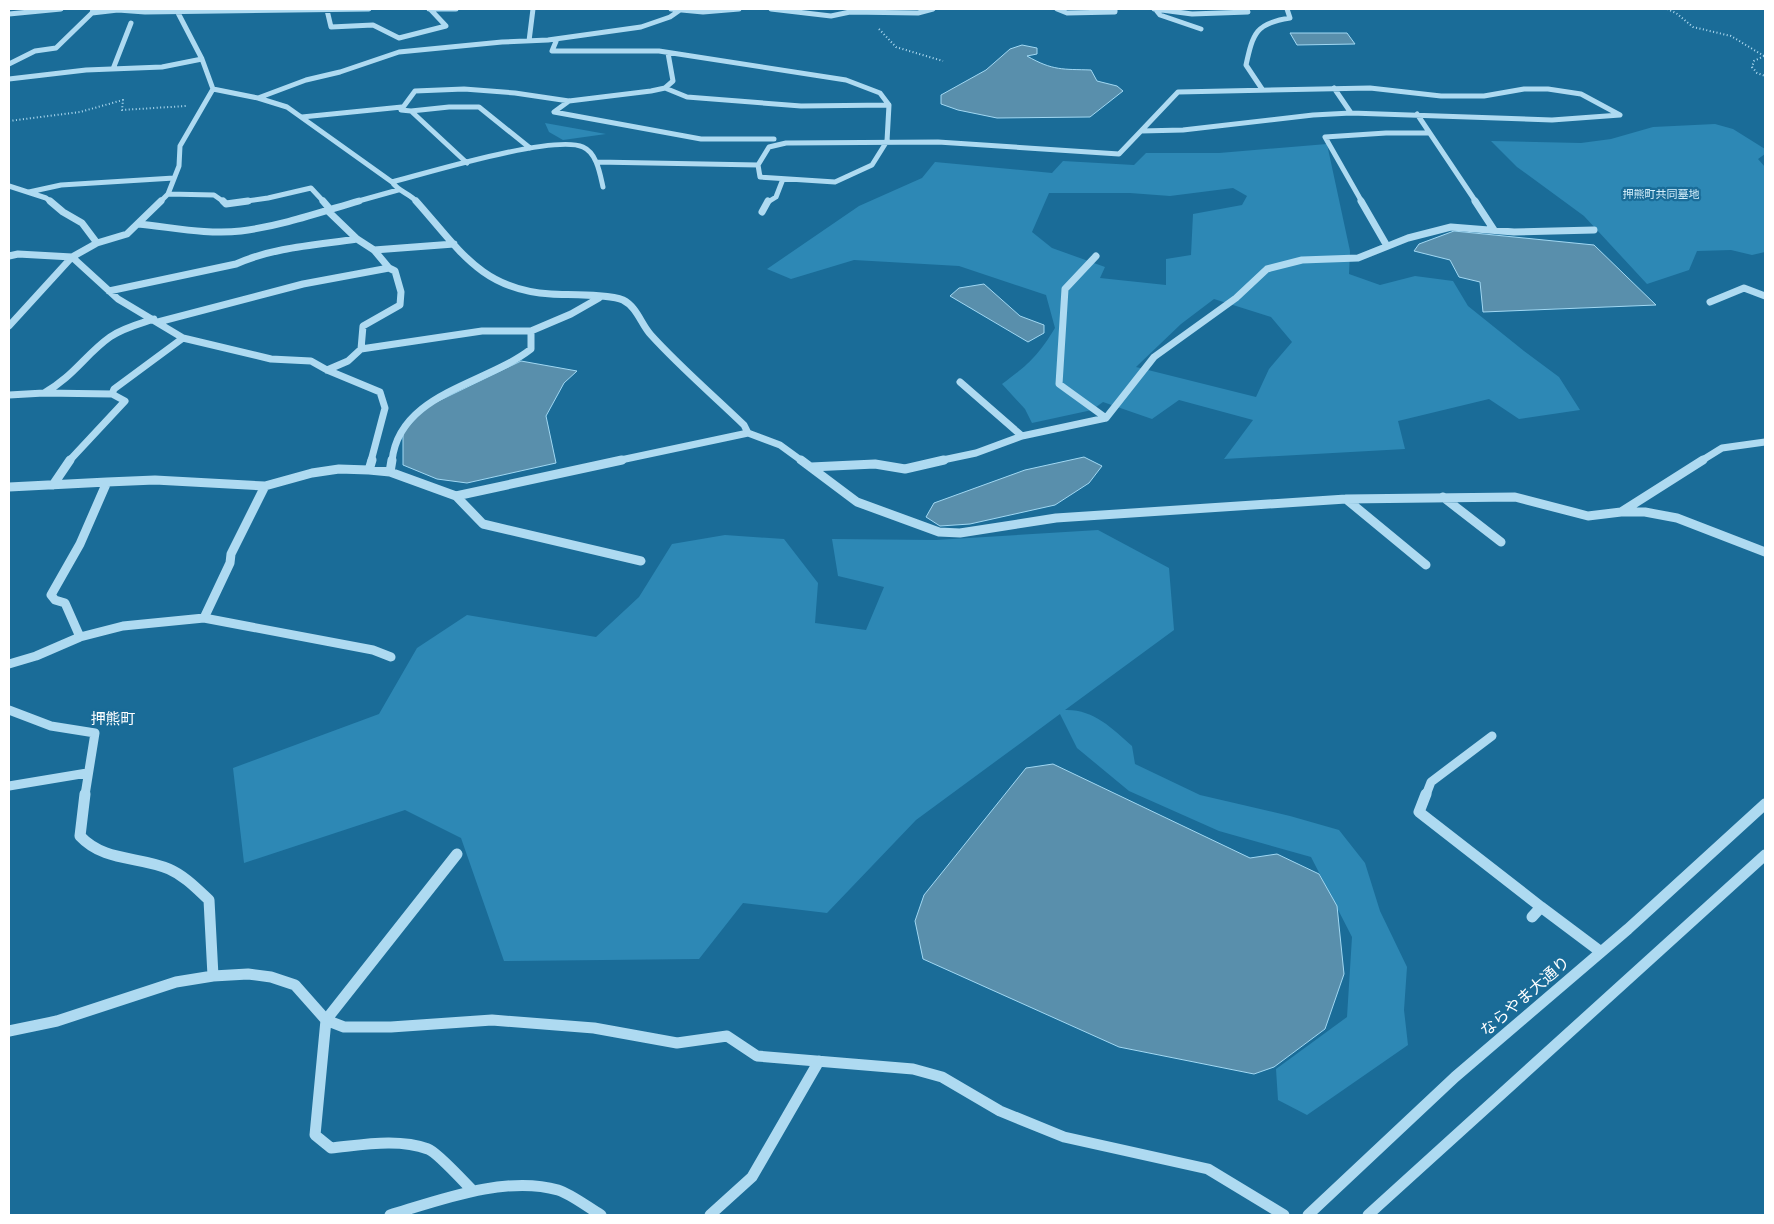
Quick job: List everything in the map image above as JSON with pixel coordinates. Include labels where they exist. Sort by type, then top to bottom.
[{"type":"street","points":[[9,14],[61,9]]},
{"type":"street","points":[[9,64],[35,51],[56,48],[92,11],[369,9]]},
{"type":"street","points":[[327,10],[331,27],[373,25],[399,38],[446,26],[430,9]]},
{"type":"street","points":[[430,9],[456,9]]},
{"type":"street","points":[[529,41],[533,9]]},
{"type":"street","points":[[671,9],[703,12],[739,9]]},
{"type":"street","points":[[771,9],[832,16],[850,12],[918,13],[932,9]]},
{"type":"street","points":[[1057,9],[1068,13],[1115,12],[1115,9]]},
{"type":"street","points":[[1154,9],[1192,14],[1248,12]]},
{"type":"street","points":[[1154,9],[1160,15],[1201,28]]},
{"type":"street","points":[[1262,89],[1246,65],[1250,47],[1259,26],[1271,20],[1290,18],[1287,9]]},
{"type":"street","points":[[177,10],[202,59],[213,89]]},
{"type":"street","points":[[258,98],[306,80],[340,72],[398,52],[557,39],[588,33],[641,27],[670,17],[680,10]]},
{"type":"street","points":[[113,69],[131,23]]},
{"type":"street","points":[[557,39],[552,52],[659,51],[773,67],[846,80],[868,86],[886,99],[889,105],[887,141],[872,165],[835,182],[760,177],[758,165],[769,147],[786,143],[887,141],[938,142],[1119,154],[1140,131],[1178,92],[1370,88],[1442,96],[1484,96],[1524,89],[1548,89],[1581,94],[1620,115],[1552,120],[1351,113],[1313,115],[1183,130],[1140,131]]},
{"type":"street","points":[[665,88],[673,81],[668,53]]},
{"type":"street","points":[[9,78],[62,72],[162,67],[202,59]]},
{"type":"street","points":[[302,117],[402,107],[414,91],[464,89],[515,93],[569,101],[665,88],[687,98],[801,106],[889,105]]},
{"type":"street","points":[[1334,88],[1351,113]]},
{"type":"street","points":[[213,89],[258,98],[287,107],[392,182],[398,190]]},
{"type":"street","points":[[9,326],[72,257],[98,243],[127,234],[168,194],[179,166],[180,146],[202,105],[213,89]]},
{"type":"street","points":[[569,101],[554,112],[701,139],[774,139]]},
{"type":"street","points":[[402,107],[402,110],[411,111],[449,107],[479,107],[530,148]]},
{"type":"street","points":[[411,111],[467,163]]},
{"type":"street","points":[[1416,114],[1494,230]]},
{"type":"street","points":[[1387,246],[1325,137],[1386,133],[1429,133]]},
{"type":"street","points":[[392,182],[530,148],[571,143],[583,147],[597,162],[603,187]]},
{"type":"street","points":[[597,162],[758,165]]},
{"type":"street","points":[[29,192],[61,185],[174,178]]},
{"type":"street","points":[[762,212],[769,200],[776,197],[783,178]]},
{"type":"street","points":[[9,186],[46,198],[63,212],[82,223],[98,243]]},
{"type":"street","points":[[168,194],[214,195],[221,198],[226,204],[261,199],[311,188],[329,208],[328,211],[357,239],[374,250],[389,268],[395,271],[398,278],[402,296],[400,306],[363,326],[361,349]]},
{"type":"street","points":[[138,224],[205,232],[240,231],[281,223],[398,190],[409,192],[476,268],[488,277],[518,290],[534,294],[626,300],[634,308],[639,319],[650,334],[744,425],[748,433]]},
{"type":"street","points":[[811,466],[875,464],[905,469],[976,453],[1022,436],[1106,418],[1154,358],[1236,298],[1267,269],[1302,260],[1358,258],[1408,238],[1451,227],[1514,232],[1594,230]]},
{"type":"street","points":[[110,291],[236,264],[251,256],[357,239]]},
{"type":"street","points":[[374,250],[421,244],[454,244]]},
{"type":"street","points":[[9,256],[18,254],[72,257],[118,299],[156,320],[183,338],[271,359],[311,361],[327,370],[380,392],[385,408],[369,470]]},
{"type":"street","points":[[1096,256],[1065,289],[1059,384],[1106,418]]},
{"type":"street","points":[[44,393],[72,376],[105,340],[128,328],[303,284],[389,268]]},
{"type":"street","points":[[1710,302],[1744,288],[1765,296]]},
{"type":"street","points":[[327,370],[348,361],[361,349],[482,331],[531,331],[571,314],[599,298]]},
{"type":"street","points":[[390,472],[394,445],[407,422],[422,409],[461,386],[497,371],[523,356],[531,349],[531,331]]},
{"type":"street","points":[[112,394],[120,383],[183,338]]},
{"type":"street","points":[[960,382],[1022,436]]},
{"type":"street","points":[[9,395],[44,393],[112,394],[126,401],[71,458],[53,485]]},
{"type":"street","points":[[456,496],[748,433],[780,445],[811,466],[857,502],[938,532],[960,533],[1056,518],[1346,499],[1515,497],[1588,516],[1621,512],[1645,512],[1677,518],[1765,552]]},
{"type":"street","points":[[1621,512],[1722,448],[1765,442]]},
{"type":"street","points":[[9,487],[155,480],[264,486],[312,473],[339,469],[390,472],[456,496],[483,524],[641,561]]},
{"type":"street","points":[[80,637],[65,603],[55,600],[51,594],[80,544],[107,482]]},
{"type":"street","points":[[204,618],[230,563],[231,554],[264,486]]},
{"type":"street","points":[[1443,497],[1501,542]]},
{"type":"street","points":[[1346,499],[1426,565]]},
{"type":"street","points":[[9,664],[36,656],[80,637],[122,626],[204,618],[373,650],[392,657]]},
{"type":"street","points":[[9,710],[22,718],[70,730],[95,733],[87,773],[80,836],[85,843],[123,859],[158,864],[170,869],[184,878],[209,900],[213,976]]},
{"type":"street","points":[[1492,736],[1431,782],[1419,812],[1540,907],[1601,952]]},
{"type":"street","points":[[9,786],[87,773]]},
{"type":"street","name":"ならやま大通り","points":[[1308,1215],[1455,1077],[1601,952],[1765,804]]},
{"type":"street","points":[[457,854],[326,1020],[315,1135],[331,1148],[376,1143],[400,1144],[430,1149],[473,1191]]},
{"type":"street","points":[[1368,1215],[1765,855]]},
{"type":"street","points":[[1532,917],[1540,907]]},
{"type":"street","points":[[9,1031],[57,1020],[176,982],[213,976],[248,974],[271,977],[295,985],[326,1020],[344,1028],[391,1027],[492,1020],[594,1028],[677,1043],[727,1036],[757,1056],[913,1068],[942,1077],[1000,1111],[1064,1138],[1208,1169],[1284,1215]]},
{"type":"street","points":[[710,1215],[752,1177],[819,1061]]},
{"type":"street","points":[[390,1215],[473,1191],[515,1185],[558,1190],[602,1215]]},
{"type":"path","points":[[1667,9],[1676,13],[1693,27],[1731,36],[1764,56],[1754,61],[1752,67],[1757,73],[1765,76]]},
{"type":"path","points":[[875,25],[896,47],[943,61]]},
{"type":"path","points":[[9,121],[80,112],[123,100],[122,110],[202,105]]},
{"type":"green space","points":[[545,123],[606,134],[563,140],[549,132]]},
{"type":"green space","name":"押熊町共同墓地","points":[[1715,124],[1733,129],[1765,149],[1765,154],[1758,159],[1765,167],[1765,252],[1752,255],[1731,250],[1697,251],[1689,270],[1647,284],[1584,216],[1517,167],[1491,141],[1581,143],[1611,139],[1653,127]]},
{"type":"green space","points":[[1327,144],[1350,251],[1349,274],[1380,285],[1415,276],[1453,281],[1468,306],[1559,377],[1580,410],[1519,419],[1489,399],[1398,421],[1405,449],[1224,459],[1253,420],[1179,400],[1152,419],[1103,402],[1092,410],[1032,423],[1025,409],[1002,384],[1032,359],[1055,328],[1046,295],[959,266],[854,260],[791,279],[767,269],[859,206],[922,178],[935,162],[1052,173],[1063,161],[1134,165],[1146,153],[1219,153]],"holes":[[[1233,188],[1247,196],[1242,205],[1193,214],[1191,255],[1166,259],[1166,285],[1100,278],[1105,267],[1052,248],[1032,232],[1049,193],[1130,193],[1170,196]],[[1214,299],[1271,317],[1292,342],[1269,369],[1256,397],[1136,367],[1181,324]]]},
{"type":"green space","points":[[1098,530],[1169,568],[1174,630],[1065,710],[1084,713],[1102,721],[1132,746],[1135,764],[1200,795],[1290,816],[1339,830],[1365,863],[1380,911],[1407,967],[1404,1010],[1408,1045],[1307,1115],[1278,1100],[1276,1069],[1347,1017],[1352,937],[1311,857],[1219,831],[1129,791],[1077,748],[1060,714],[916,820],[827,913],[743,903],[699,959],[504,961],[461,838],[405,810],[244,863],[233,768],[379,714],[417,648],[467,615],[596,637],[639,597],[672,544],[725,535],[784,539],[818,583],[815,623],[866,630],[884,587],[838,576],[832,539],[936,540]]},
{"type":"shaded area","points":[[1290,33],[1347,33],[1355,44],[1297,45]]},
{"type":"shaded area","points":[[1022,45],[1037,48],[1037,54],[1027,56],[1036,61],[1051,67],[1091,70],[1097,81],[1117,86],[1123,91],[1090,117],[997,118],[958,110],[941,104],[941,95],[986,70],[1010,49]]},
{"type":"shaded area","points":[[1454,231],[1594,245],[1656,305],[1483,312],[1480,282],[1459,277],[1450,260],[1414,251],[1419,244]]},
{"type":"shaded area","points":[[984,284],[1020,316],[1044,325],[1044,333],[1028,342],[950,296],[959,288]]},
{"type":"shaded area","points":[[521,361],[577,371],[564,383],[546,416],[556,463],[467,483],[437,479],[403,465],[403,433],[424,408]]},
{"type":"shaded area","points":[[1084,457],[1102,466],[1089,483],[1055,505],[970,524],[940,526],[926,517],[934,503],[1025,470]]},
{"type":"shaded area","points":[[1053,764],[1250,858],[1277,854],[1319,874],[1337,906],[1344,974],[1325,1029],[1274,1067],[1254,1074],[1119,1047],[923,959],[915,921],[924,895],[1026,768]]},
{"type":"district","name":"押熊町","points":[[113,719]]}]
